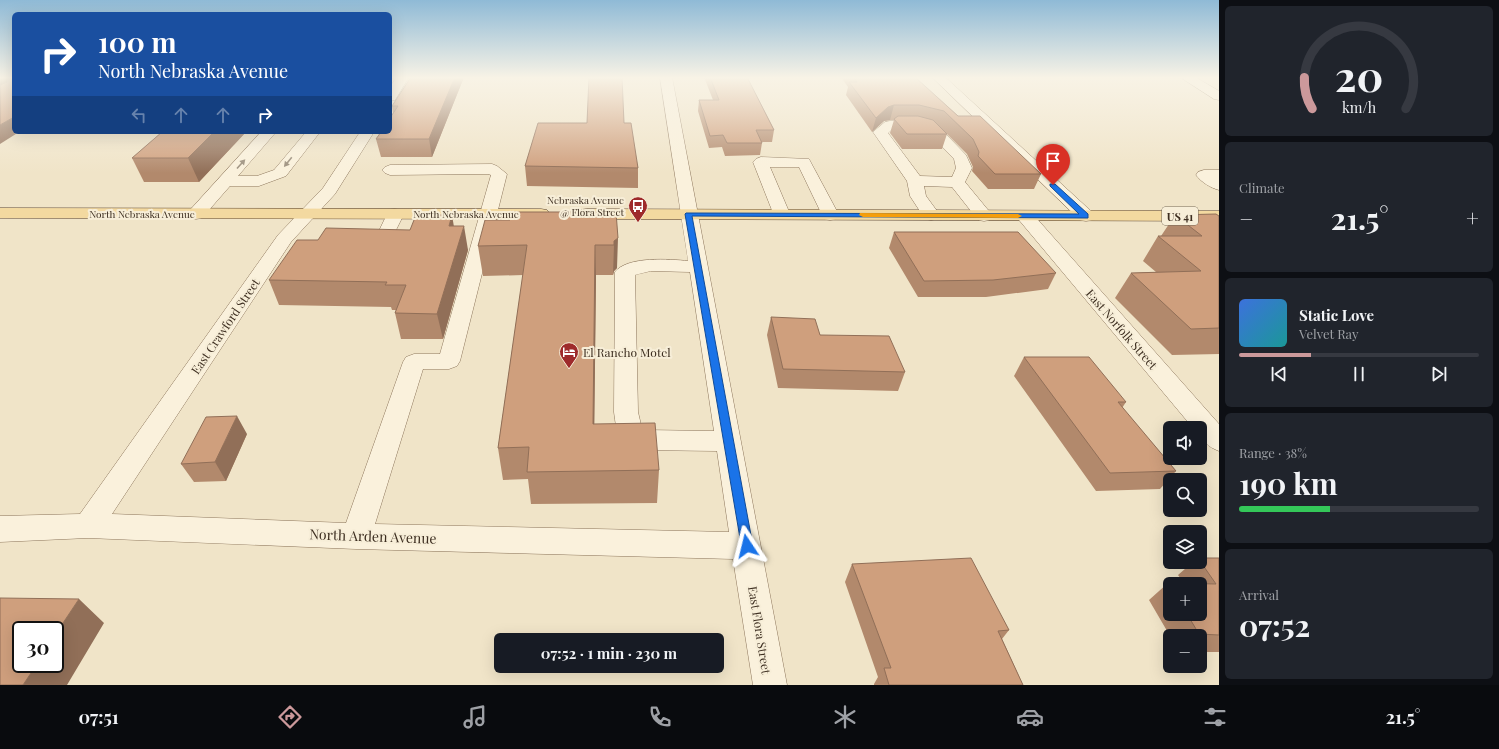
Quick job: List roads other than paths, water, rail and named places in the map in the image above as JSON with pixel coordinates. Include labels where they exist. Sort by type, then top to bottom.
[{"type":"main road","name":"North Nebraska Avenue","points":[[0,213],[1219,216]]},
{"type":"street","name":"East Flora Street","points":[[671,109],[770,685]]},
{"type":"street","points":[[972,109],[1086,216]]},
{"type":"street","points":[[931,215],[918,196],[915,181],[880,132],[890,125],[914,125],[934,130],[961,158],[964,168],[957,182]]},
{"type":"street","points":[[196,214],[267,134]]},
{"type":"street","points":[[225,181],[259,181],[280,173],[311,134]]},
{"type":"street","name":"East Crawford Street","points":[[88,526],[284,239],[329,191],[366,134]]},
{"type":"street","points":[[781,214],[761,162],[804,162],[830,215]]},
{"type":"street","points":[[356,536],[414,362],[449,361],[487,214],[499,174],[492,169],[390,170]]},
{"type":"street","points":[[1219,175],[1204,175],[1219,185]]},
{"type":"street","points":[[915,181],[957,182]]},
{"type":"street","points":[[957,182],[984,216]]},
{"type":"street","points":[[353,242],[382,242],[395,214]]},
{"type":"street","name":"East Norfolk Street","points":[[1025,216],[1219,441]]},
{"type":"street","points":[[698,267],[646,266],[632,268],[625,272],[626,412],[630,434],[640,440],[728,441]]},
{"type":"street","name":"North Arden Avenue","points":[[0,529],[88,526],[356,536],[747,546]]},
{"type":"place","name":"Nebraska Avenue @ Flora Street","points":[[638,223]]},
{"type":"place","name":"El Rancho Motel","points":[[569,369]]}]
